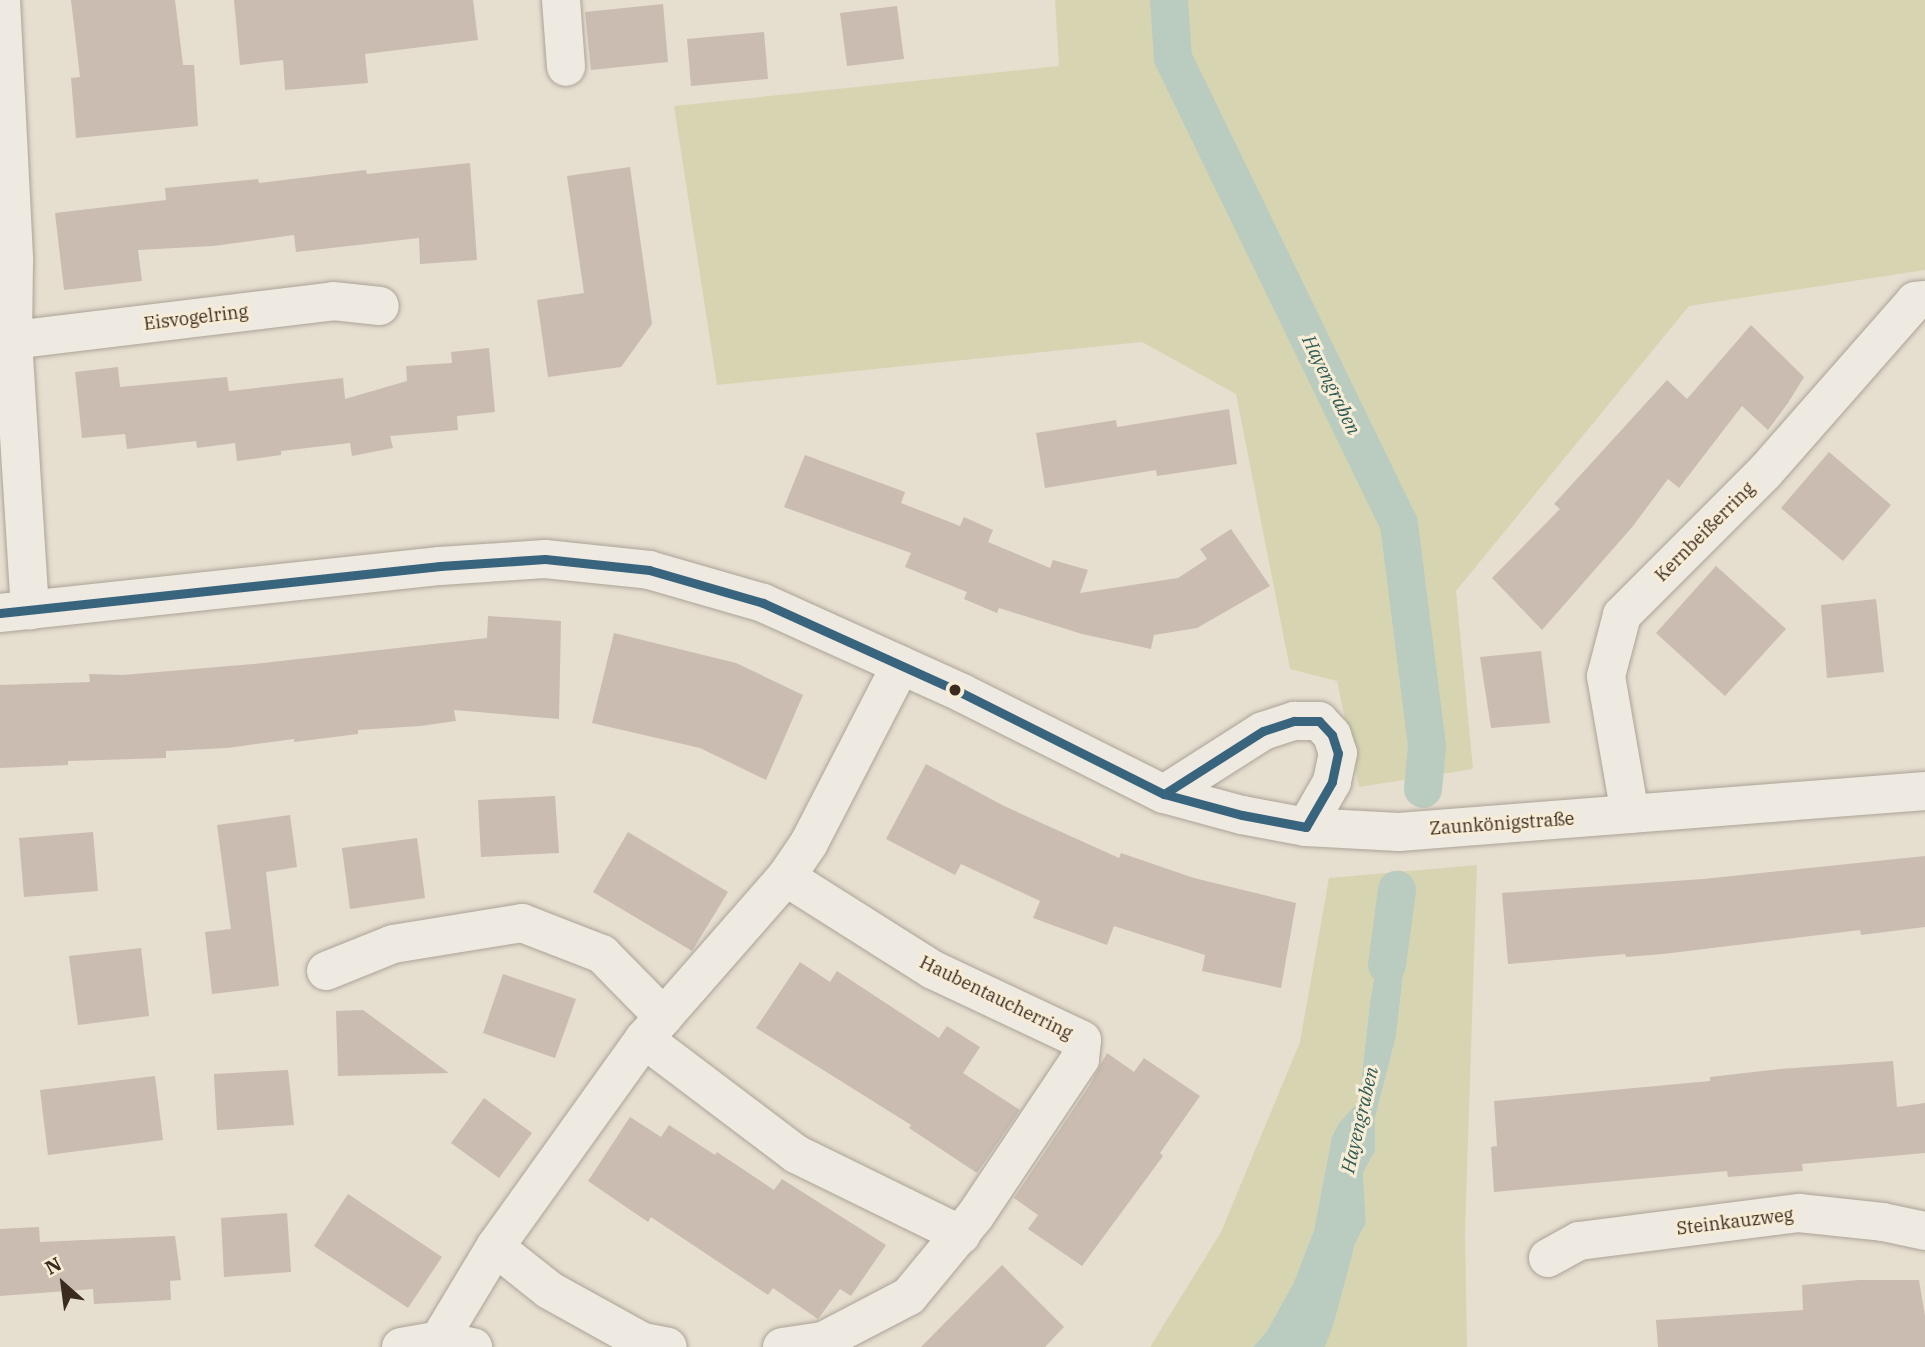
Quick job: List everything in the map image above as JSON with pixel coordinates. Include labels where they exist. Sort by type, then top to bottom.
[{"type":"street","points":[[1,0],[7,262],[13,340],[15,611]]},
{"type":"street","points":[[561,0],[566,67]]},
{"type":"street","name":"Kernbeißerring","points":[[1630,814],[1606,676],[1622,615],[1765,472],[1915,301],[1925,300]]},
{"type":"street","name":"Eisvogelring","points":[[13,340],[333,301],[380,306]]},
{"type":"street","name":"Zaunkönigstraße","points":[[15,611],[440,566],[545,559],[649,570],[763,603],[901,665],[1164,794],[1242,816],[1306,827],[1399,832],[1925,791]]},
{"type":"street","points":[[401,1347],[433,1345],[495,1247],[654,1028],[786,877],[809,843],[901,665]]},
{"type":"street","points":[[1164,794],[1263,731],[1294,721],[1319,721],[1332,735],[1338,753],[1332,782],[1306,827]]},
{"type":"street","name":"Haubentaucherring","points":[[782,1347],[823,1341],[909,1296],[961,1235],[1080,1059],[1082,1040],[933,970],[786,877]]},
{"type":"street","points":[[326,971],[393,944],[522,923],[602,954],[654,1028],[796,1154],[961,1235]]},
{"type":"street","name":"Steinkauzweg","points":[[1548,1258],[1579,1241],[1799,1213],[1883,1222],[1925,1231]]},
{"type":"street","points":[[495,1247],[549,1290],[643,1342],[668,1347]]},
{"type":"shaded area","points":[[1055,0],[1925,0],[1925,270],[1689,306],[1456,591],[1473,769],[1359,787],[1337,681],[1290,669],[1236,394],[1142,342],[717,385],[674,106],[1059,66]]},
{"type":"shaded area","points":[[1477,865],[1465,1232],[1467,1347],[1325,1347],[1355,1244],[1366,1223],[1363,1173],[1375,1151],[1375,1118],[1396,1036],[1403,975],[1399,918],[1382,932],[1370,1002],[1359,1101],[1339,1123],[1332,1136],[1314,1230],[1294,1282],[1267,1331],[1253,1347],[1150,1347],[1221,1232],[1300,1042],[1329,878]]},
{"type":"water","points":[[1397,912],[1403,975],[1396,1036],[1375,1118],[1375,1151],[1363,1173],[1366,1223],[1355,1244],[1333,1326],[1325,1347],[1253,1347],[1267,1331],[1294,1282],[1314,1230],[1332,1136],[1339,1123],[1359,1101],[1370,1002],[1382,932],[1388,915]]},
{"type":"building","points":[[71,0],[175,0],[183,65],[194,65],[198,126],[76,138],[71,78],[80,77]]},
{"type":"building","points":[[234,0],[473,0],[478,40],[365,54],[368,83],[285,90],[283,60],[240,65]]},
{"type":"building","points":[[663,4],[668,62],[591,70],[585,12]]},
{"type":"building","points":[[897,6],[904,59],[847,66],[840,13]]},
{"type":"building","points":[[764,32],[768,79],[691,86],[687,39]]},
{"type":"building","points":[[470,163],[477,260],[420,264],[419,238],[296,252],[294,235],[213,246],[138,250],[142,281],[64,290],[55,213],[166,200],[165,188],[258,179],[259,183],[366,170],[367,174]]},
{"type":"building","points":[[630,167],[652,324],[621,367],[548,377],[537,300],[584,293],[567,176]]},
{"type":"building","points":[[1751,325],[1804,377],[1788,403],[1768,430],[1742,406],[1679,488],[1668,479],[1633,526],[1542,630],[1492,578],[1560,509],[1554,504],[1667,380],[1687,399]]},
{"type":"building","points":[[489,348],[495,412],[457,416],[458,430],[390,436],[393,448],[352,456],[350,443],[281,451],[281,455],[237,461],[235,443],[197,448],[196,441],[127,449],[125,434],[82,438],[75,372],[118,367],[120,387],[227,377],[229,391],[343,378],[345,399],[407,381],[406,366],[452,363],[451,352]]},
{"type":"building","points":[[1229,409],[1237,464],[1157,476],[1156,470],[1045,488],[1036,433],[1116,420],[1117,427]]},
{"type":"building","points":[[1829,452],[1891,505],[1843,561],[1781,508]]},
{"type":"building","points":[[805,455],[905,492],[901,503],[960,526],[964,517],[993,530],[988,542],[1050,568],[1053,560],[1088,570],[1080,593],[1178,578],[1207,559],[1200,549],[1231,529],[1270,586],[1197,628],[1154,635],[1151,649],[1082,634],[999,608],[997,613],[964,599],[967,592],[905,567],[911,553],[784,507]]},
{"type":"building","points":[[1716,566],[1786,629],[1725,696],[1656,633]]},
{"type":"building","points":[[1876,599],[1884,672],[1827,678],[1821,605]]},
{"type":"building","points":[[488,616],[561,621],[559,719],[454,710],[456,721],[358,730],[358,734],[227,748],[166,751],[166,758],[68,761],[68,765],[0,768],[0,685],[90,682],[89,674],[123,675],[253,664],[487,638]]},
{"type":"building","points":[[614,633],[736,663],[803,695],[766,780],[700,748],[592,723]]},
{"type":"building","points":[[1541,651],[1550,723],[1491,728],[1480,657]]},
{"type":"building","points":[[926,764],[1004,806],[1119,858],[1121,853],[1194,878],[1296,903],[1281,988],[1202,971],[1205,955],[1114,926],[1107,945],[1033,918],[1040,901],[961,864],[955,875],[886,839]]},
{"type":"building","points":[[555,796],[559,853],[481,857],[478,800]]},
{"type":"building","points":[[290,815],[297,867],[266,872],[279,986],[212,994],[205,932],[231,929],[217,825]]},
{"type":"building","points":[[93,832],[98,891],[24,897],[19,838]]},
{"type":"building","points":[[628,832],[728,892],[692,951],[593,892]]},
{"type":"building","points":[[417,838],[425,898],[350,909],[342,848]]},
{"type":"building","points":[[1925,856],[1925,927],[1861,935],[1860,930],[1663,954],[1626,957],[1625,954],[1508,964],[1502,893],[1703,879]]},
{"type":"building","points":[[141,948],[149,1016],[78,1025],[69,956]]},
{"type":"building","points":[[800,962],[830,982],[837,971],[939,1038],[947,1026],[980,1047],[963,1073],[1020,1110],[977,1173],[909,1128],[911,1125],[756,1028]]},
{"type":"building","points":[[503,974],[576,999],[555,1058],[483,1033]]},
{"type":"building","points":[[363,1010],[449,1073],[338,1076],[336,1011]]},
{"type":"building","points":[[1107,1053],[1134,1072],[1144,1058],[1200,1096],[1160,1153],[1163,1156],[1082,1266],[1028,1229],[1038,1215],[1014,1198],[1089,1086]]},
{"type":"building","points":[[1893,1061],[1897,1107],[1925,1103],[1925,1153],[1802,1164],[1803,1171],[1728,1177],[1727,1171],[1494,1192],[1491,1147],[1497,1146],[1494,1101],[1710,1081],[1710,1077],[1780,1069]]},
{"type":"building","points":[[288,1070],[294,1125],[217,1130],[214,1074]]},
{"type":"building","points":[[155,1076],[163,1140],[48,1155],[40,1090]]},
{"type":"building","points":[[484,1098],[532,1133],[499,1178],[451,1143]]},
{"type":"building","points":[[630,1117],[661,1137],[669,1125],[715,1155],[717,1152],[774,1190],[782,1179],[886,1245],[851,1296],[840,1289],[818,1319],[773,1288],[768,1295],[651,1217],[648,1222],[588,1181]]},
{"type":"building","points":[[348,1194],[442,1257],[408,1308],[314,1246]]},
{"type":"building","points":[[287,1213],[291,1272],[224,1277],[221,1218]]},
{"type":"building","points":[[39,1227],[40,1242],[175,1236],[181,1280],[170,1281],[171,1300],[94,1304],[93,1289],[0,1296],[0,1229]]},
{"type":"building","points":[[1002,1265],[1064,1327],[1045,1347],[921,1347]]},
{"type":"building","points":[[1859,1280],[1919,1280],[1925,1316],[1925,1347],[1658,1347],[1656,1320],[1803,1310],[1802,1285]]},
{"type":"waterway","name":"Hayengraben","points":[[1169,0],[1173,58],[1399,524],[1427,746],[1423,789]]},
{"type":"waterway","name":"Hayengraben","points":[[1387,965],[1397,890]]},
{"type":"transit line","points":[[0,613],[440,566],[545,559],[649,570],[763,603],[962,693],[1164,794],[1242,815],[1306,827]]},
{"type":"transit line","points":[[1164,794],[1263,731],[1294,721],[1319,721],[1332,735],[1338,753],[1332,782],[1306,827]]}]
